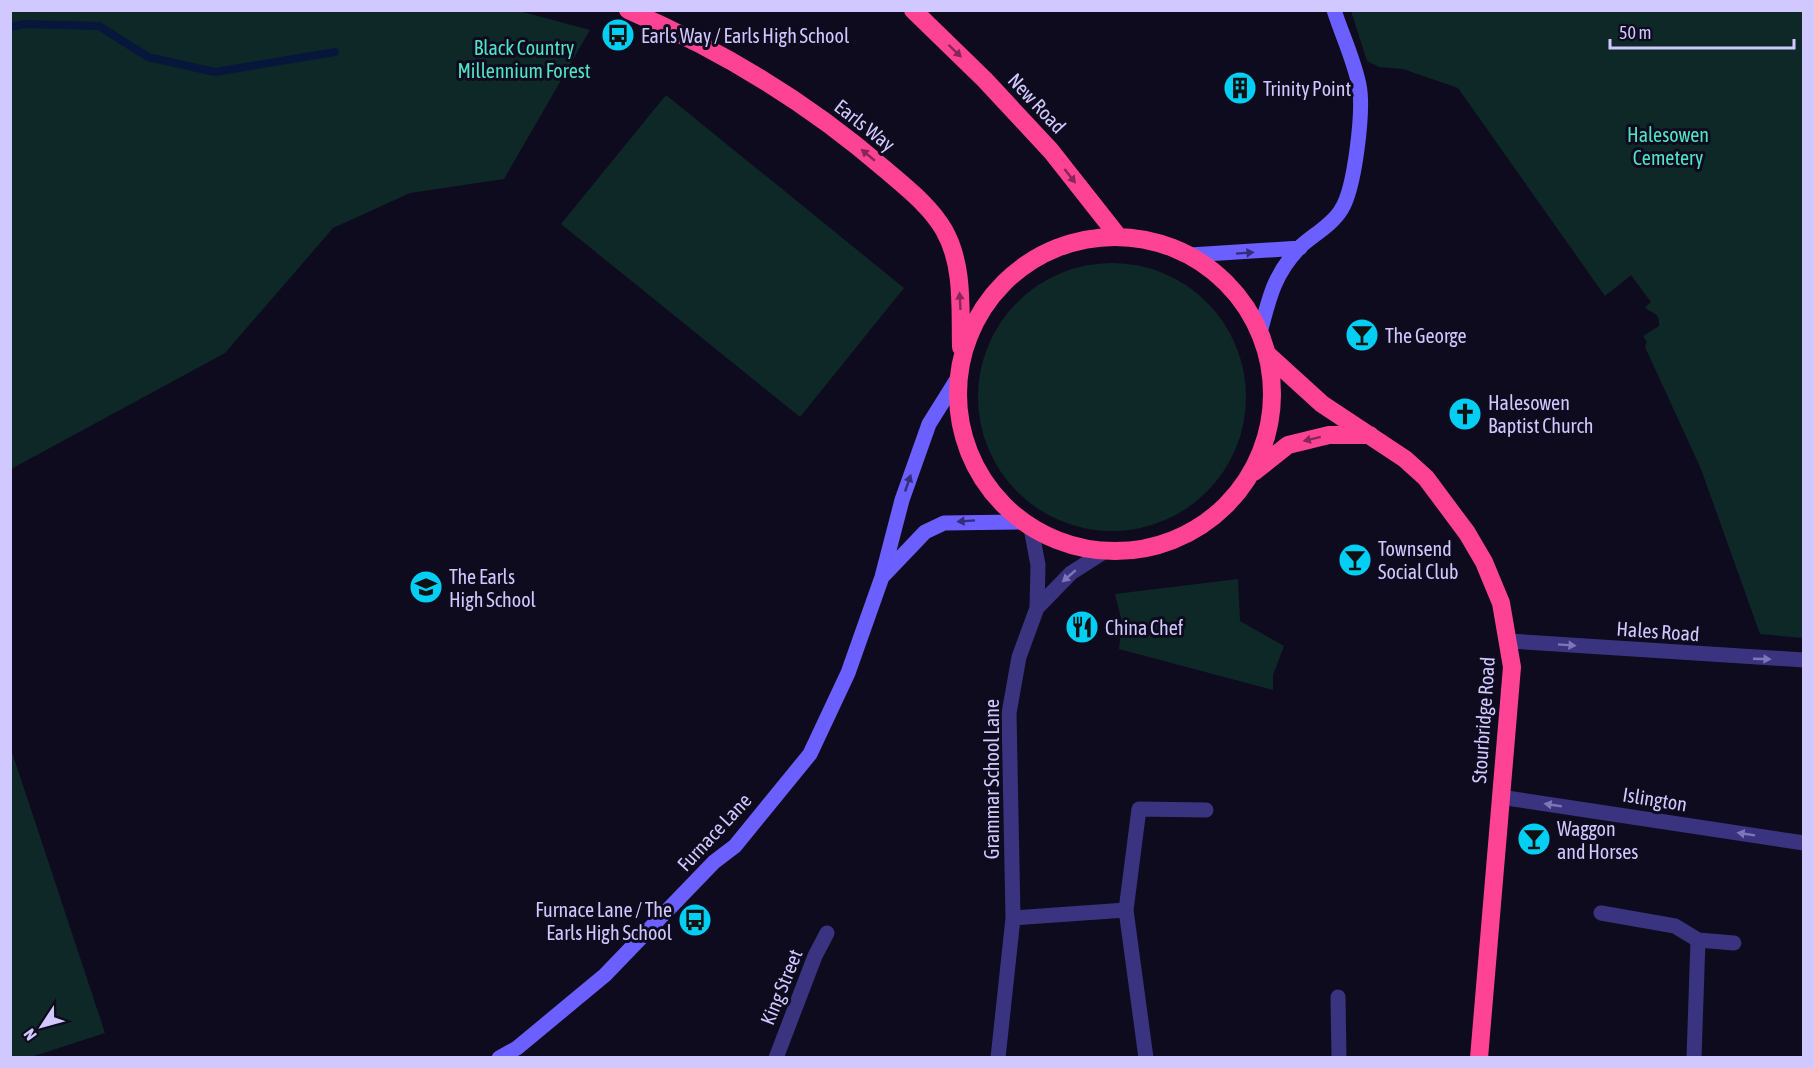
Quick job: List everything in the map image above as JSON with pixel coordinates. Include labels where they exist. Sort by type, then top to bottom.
[{"type":"highway","name":"Earls Way","points":[[628,10],[683,34],[753,72],[862,149],[922,203],[945,231],[955,258],[960,298],[961,426],[972,458],[999,499],[1028,525]]},
{"type":"highway","name":"New Road","points":[[913,10],[985,80],[1052,151],[1118,236]]},
{"type":"highway","points":[[960,367],[978,315],[996,291],[1018,270],[1044,253],[1072,242],[1118,236],[1155,241],[1190,255],[1227,284],[1249,312],[1260,333],[1272,379],[1270,417],[1261,453],[1249,475],[1223,508],[1188,533],[1149,547],[1107,550],[1065,542],[1028,525]]},
{"type":"highway","name":"Stourbridge Road","points":[[1267,354],[1322,404],[1405,459],[1426,478],[1461,524],[1494,584],[1505,619],[1512,667],[1479,1058]]},
{"type":"highway","points":[[1249,475],[1288,445],[1329,435],[1370,435]]},
{"type":"street","points":[[1260,333],[1271,287],[1300,248],[1340,212],[1349,194],[1357,154],[1359,86],[1334,10]]},
{"type":"street","points":[[1190,255],[1300,248]]},
{"type":"street","name":"Furnace Lane","points":[[499,1058],[517,1048],[605,975],[714,862],[735,846],[810,754],[848,673],[882,577],[902,501],[929,424],[960,367]]},
{"type":"street","name":"Furnace Lane","points":[[882,577],[925,532],[944,523],[1028,525]]},
{"type":"street","name":"Grammar School Lane","points":[[998,1058],[1004,1023],[1013,918],[1009,713],[1019,657],[1037,608],[1038,565],[1028,525]]},
{"type":"street","name":"Grammar School Lane","points":[[1037,608],[1071,573],[1107,550]]},
{"type":"street","name":"Hales Road","points":[[1509,641],[1803,660]]},
{"type":"street","name":"Islington","points":[[1500,797],[1803,843]]},
{"type":"street","points":[[1146,1058],[1126,910],[1139,809],[1206,810]]},
{"type":"street","points":[[1013,918],[1126,910]]},
{"type":"street","points":[[1601,913],[1675,926],[1698,940],[1734,943]]},
{"type":"street","name":"King Street","points":[[776,1058],[815,956],[827,933]]},
{"type":"street","points":[[1694,1058],[1698,940]]},
{"type":"street","points":[[1338,998],[1339,1058]]},
{"type":"green space","name":"Black Country Millennium Forest","points":[[11,11],[519,11],[590,30],[504,179],[410,193],[333,228],[225,353],[11,469]]},
{"type":"green space","name":"Halesowen Cemetery","points":[[1351,11],[1803,11],[1803,638],[1760,634],[1701,469],[1645,347],[1647,342],[1643,336],[1659,326],[1657,316],[1645,307],[1651,302],[1631,275],[1605,296],[1458,88],[1403,69],[1379,67],[1367,61]]},
{"type":"green space","points":[[666,95],[904,288],[800,417],[561,224]]},
{"type":"green space","points":[[1112,263],[1138,266],[1163,273],[1197,293],[1207,302],[1216,312],[1236,346],[1243,371],[1246,397],[1243,423],[1236,448],[1216,482],[1207,492],[1197,501],[1163,521],[1138,528],[1112,531],[1086,528],[1061,521],[1027,501],[1017,492],[1008,482],[988,448],[981,423],[978,397],[981,371],[988,346],[1008,312],[1017,302],[1027,293],[1061,273],[1086,266]]},
{"type":"green space","points":[[1238,579],[1240,621],[1284,646],[1273,675],[1273,690],[1119,649],[1122,622],[1115,594]]},
{"type":"green space","points":[[11,749],[105,1033],[31,1057],[11,1057]]},
{"type":"waterway","points":[[10,27],[25,24],[99,26],[148,57],[215,72],[335,52]]},
{"type":"place","name":"Earls Way / Earls High School","points":[[618,35]]},
{"type":"place","name":"Trinity Point","points":[[1240,88]]},
{"type":"place","name":"The George","points":[[1362,335]]},
{"type":"place","name":"Halesowen Baptist Church","points":[[1465,414]]},
{"type":"place","name":"Townsend Social Club","points":[[1355,560]]},
{"type":"place","name":"The Earls High School","points":[[426,587]]},
{"type":"place","name":"China Chef","points":[[1082,627]]},
{"type":"place","name":"Waggon and Horses","points":[[1534,839]]},
{"type":"place","name":"Furnace Lane / The Earls High School","points":[[695,920]]}]
